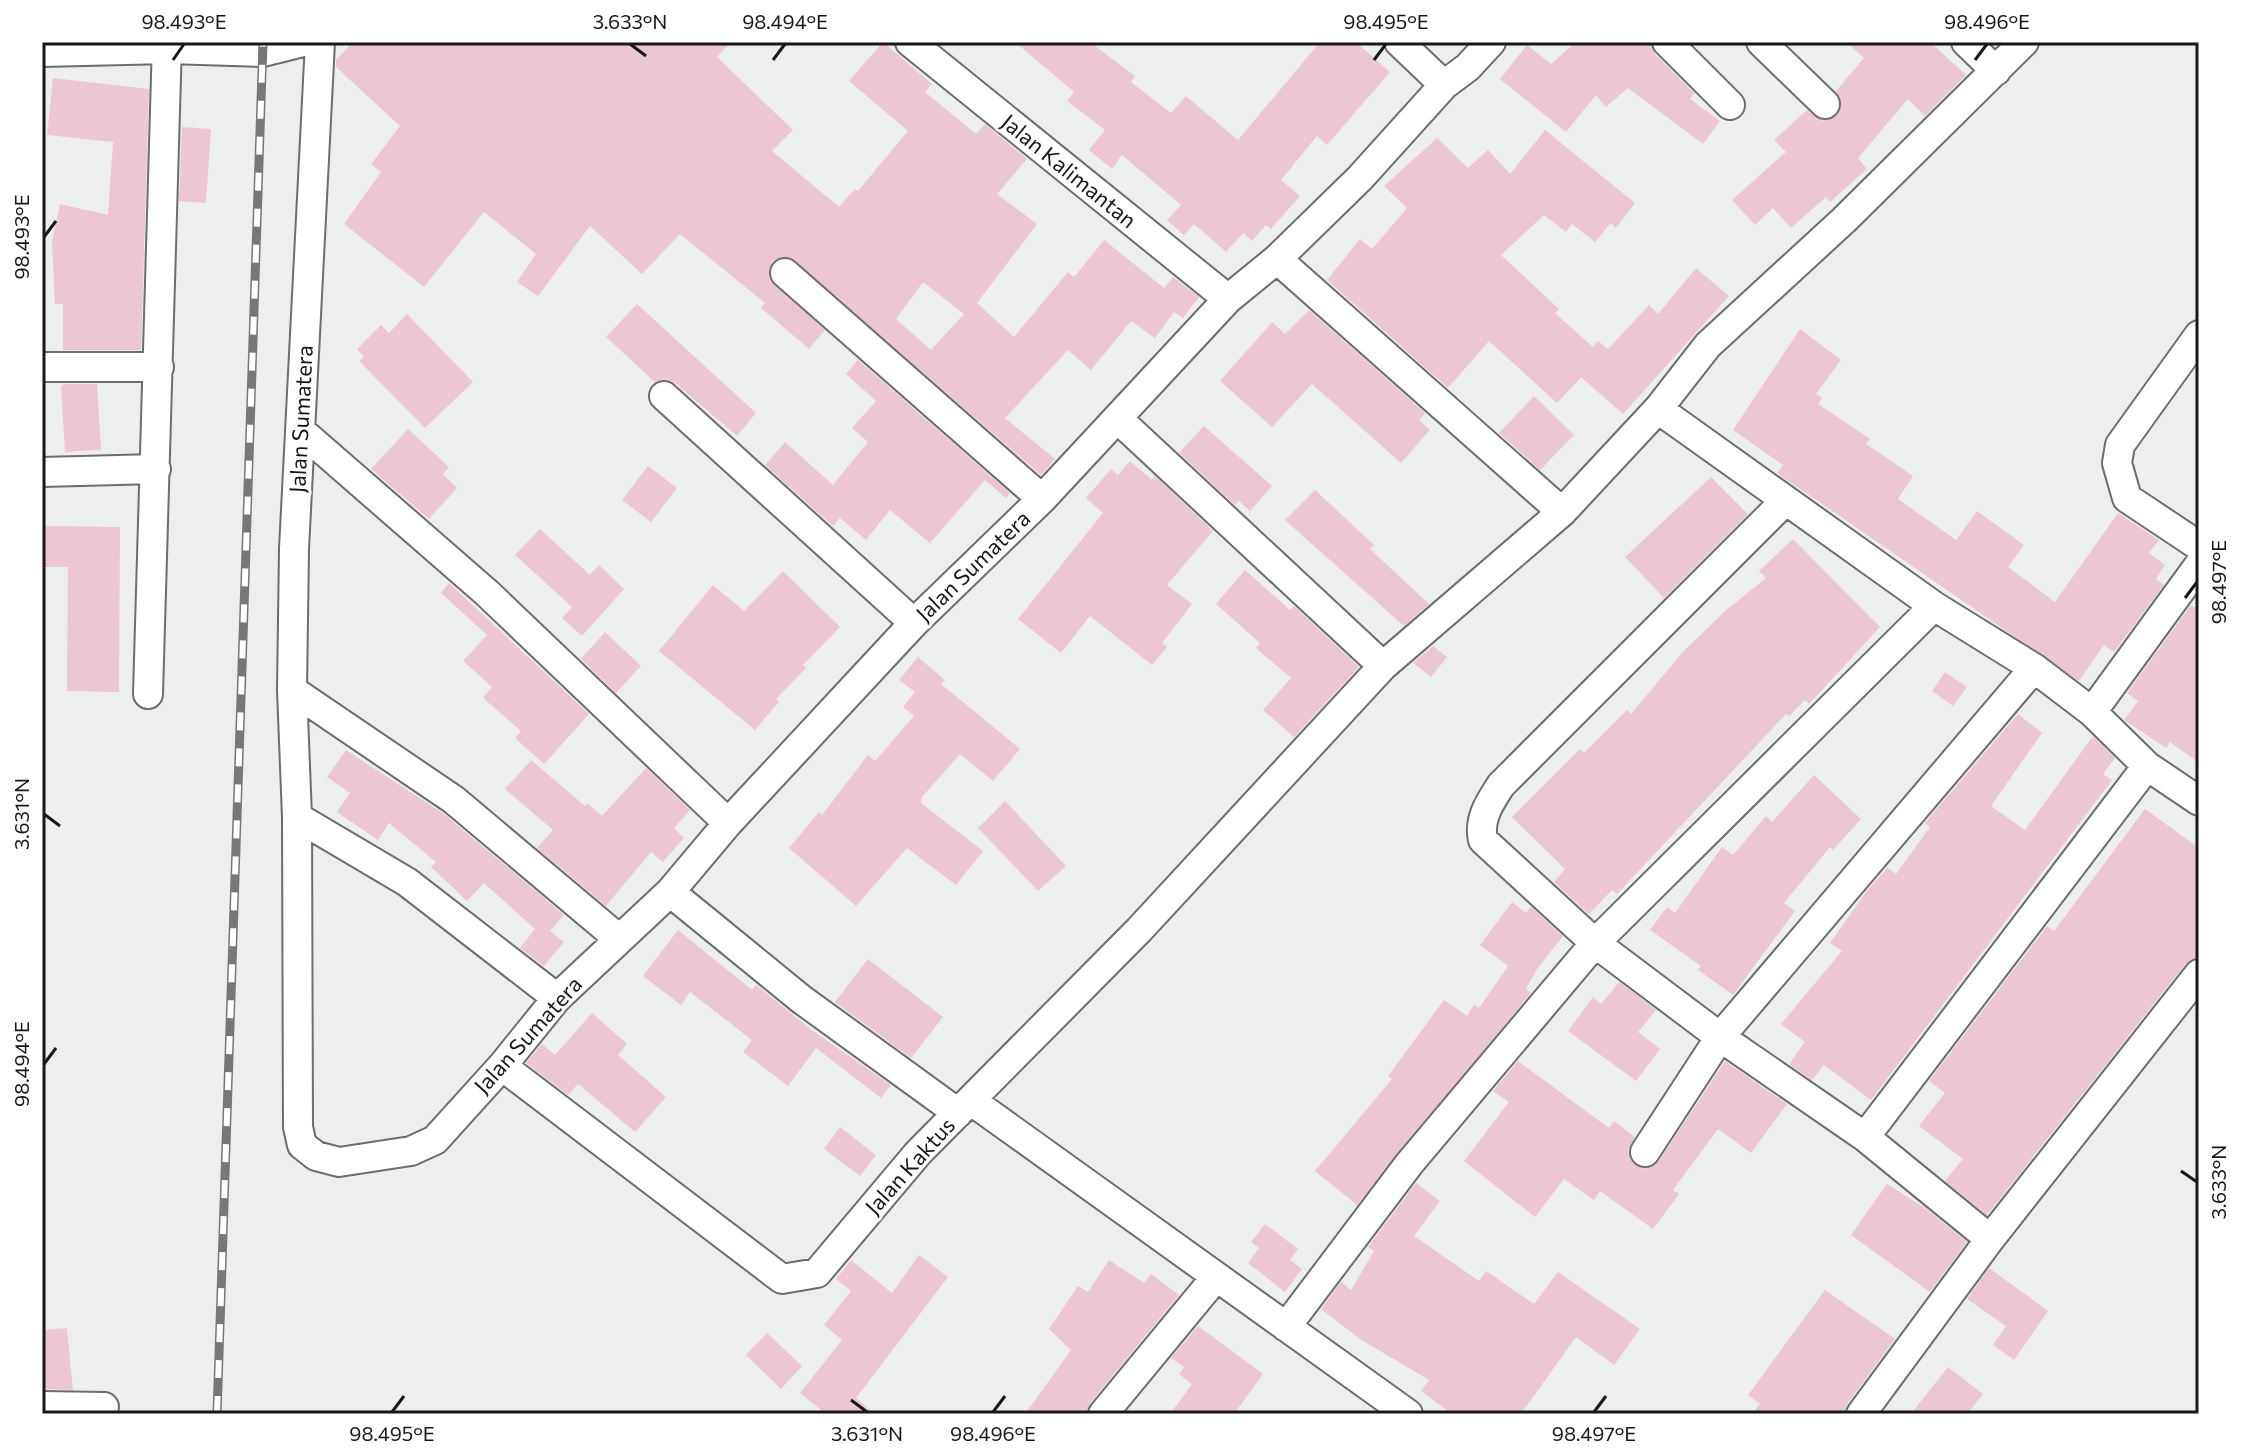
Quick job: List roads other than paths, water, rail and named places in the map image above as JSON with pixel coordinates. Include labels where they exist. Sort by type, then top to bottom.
[{"type":"street","points":[[42,52],[168,45],[263,52],[303,42]]},
{"type":"street","name":"Jalan Sumatera","points":[[320,42],[292,690],[297,817],[298,1127],[302,1145],[316,1156],[339,1162],[411,1151],[435,1140],[502,1066],[557,998],[670,892],[728,823],[914,623],[1042,499],[1228,299],[1277,259],[1360,178],[1444,85],[1468,67],[1491,42]]},
{"type":"street","name":"Jalan Kalimantan","points":[[910,42],[1228,299]]},
{"type":"street","points":[[1399,42],[1444,85]]},
{"type":"street","points":[[1667,42],[1730,105]]},
{"type":"street","points":[[1761,42],[1825,104]]},
{"type":"street","points":[[1966,42],[1996,71]]},
{"type":"street","points":[[670,892],[801,999],[965,1107],[1139,930],[1383,666],[1562,512],[1658,409],[1708,345],[1844,220],[2024,42]]},
{"type":"street","points":[[148,694],[168,45]]},
{"type":"street","points":[[1277,259],[1562,512]]},
{"type":"street","points":[[785,273],[1042,499]]},
{"type":"street","points":[[2199,335],[2120,445],[2117,463],[2127,498],[2199,546]]},
{"type":"street","points":[[42,367],[159,367]]},
{"type":"street","points":[[664,396],[914,623]]},
{"type":"street","points":[[1658,409],[1934,606],[2034,668],[2092,712],[2147,766],[2199,801]]},
{"type":"street","points":[[1118,419],[1383,666]]},
{"type":"street","points":[[301,431],[487,593],[728,823]]},
{"type":"street","points":[[42,472],[156,469]]},
{"type":"street","points":[[1785,501],[1501,785],[1485,811],[1481,831],[1488,848],[1595,943],[1720,1037],[1865,1137],[1990,1239]]},
{"type":"street","points":[[2092,712],[2199,565]]},
{"type":"street","points":[[1286,1327],[1409,1164],[1595,943],[1934,606]]},
{"type":"street","points":[[1645,1152],[1720,1037],[2034,668]]},
{"type":"street","points":[[292,690],[454,800],[619,939]]},
{"type":"street","points":[[1865,1137],[2147,766]]},
{"type":"street","points":[[297,817],[407,882],[557,998]]},
{"type":"street","points":[[1861,1414],[1990,1239],[2199,974]]},
{"type":"street","name":"Jalan Kaktus","points":[[502,1066],[782,1279],[817,1273],[918,1153],[965,1107],[1286,1327],[1377,1405],[1408,1414]]},
{"type":"street","points":[[1103,1414],[1216,1277]]},
{"type":"street","points":[[42,1406],[104,1407]]},
{"type":"railway","points":[[217,1414],[263,42]]}]
